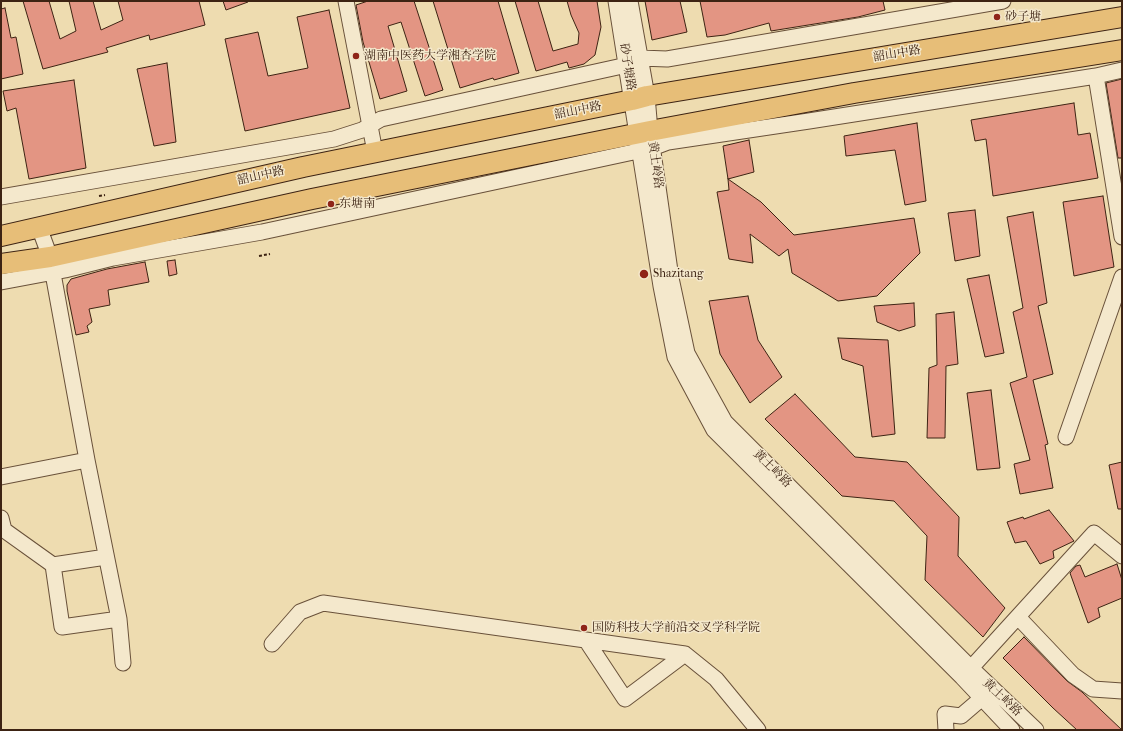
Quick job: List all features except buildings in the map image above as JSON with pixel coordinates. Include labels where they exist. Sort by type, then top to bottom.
[{"type":"main road","name":"韶山中路","points":[[1,236],[295,169],[640,98],[1122,17]]},
{"type":"main road","points":[[1,264],[51,265],[312,199],[645,141],[854,93],[1122,50]]},
{"type":"main road","name":"韶山中路","points":[[1,231],[39,227]]},
{"type":"main road","points":[[1,257],[51,265]]},
{"type":"street","points":[[346,1],[375,152]]},
{"type":"street","name":"砂子塘路","points":[[616,1],[627,65],[640,98]]},
{"type":"street","name":"砂子塘路","points":[[630,1],[640,58],[640,98],[645,141]]},
{"type":"street","points":[[640,58],[667,59],[1003,1]]},
{"type":"street","points":[[1,197],[334,139],[362,130],[381,119],[627,65]]},
{"type":"street","points":[[645,141],[668,142],[1096,76],[1122,70]]},
{"type":"street","points":[[1096,76],[1121,229]]},
{"type":"street","name":"黄土岭路","points":[[645,141],[687,353],[724,422],[971,668],[1036,730]]},
{"type":"street","name":"黄土岭路","points":[[645,141],[662,286],[675,357],[714,430],[982,698],[1012,730]]},
{"type":"street","points":[[39,227],[51,265],[87,460],[119,619],[123,663]]},
{"type":"street","points":[[1,282],[51,265]]},
{"type":"street","points":[[1066,437],[1122,277]]},
{"type":"street","points":[[1,477],[87,460]]},
{"type":"street","points":[[1,518],[4,530],[53,565],[106,557]]},
{"type":"street","points":[[971,668],[1094,533],[1122,556]]},
{"type":"street","points":[[53,565],[62,627],[119,619]]},
{"type":"street","points":[[272,644],[300,612],[323,603],[686,654],[716,679],[758,730]]},
{"type":"street","points":[[1018,617],[1073,675],[1093,689],[1122,691]]},
{"type":"street","points":[[586,640],[625,699],[686,654]]},
{"type":"street","points":[[946,730],[945,714],[961,716],[982,698]]},
{"type":"path","points":[[98,196],[106,195]]},
{"type":"path","points":[[259,256],[270,254]]},
{"type":"place","name":"砂子塘","points":[[997,17]]},
{"type":"place","name":"湖南中医药大学湘杏学院","points":[[356,56]]},
{"type":"place","name":"东塘南","points":[[331,204]]},
{"type":"place","name":"Shazitang","points":[[644,274]]},
{"type":"place","name":"国防科技大学前沿交叉学科学院","points":[[584,628]]}]
